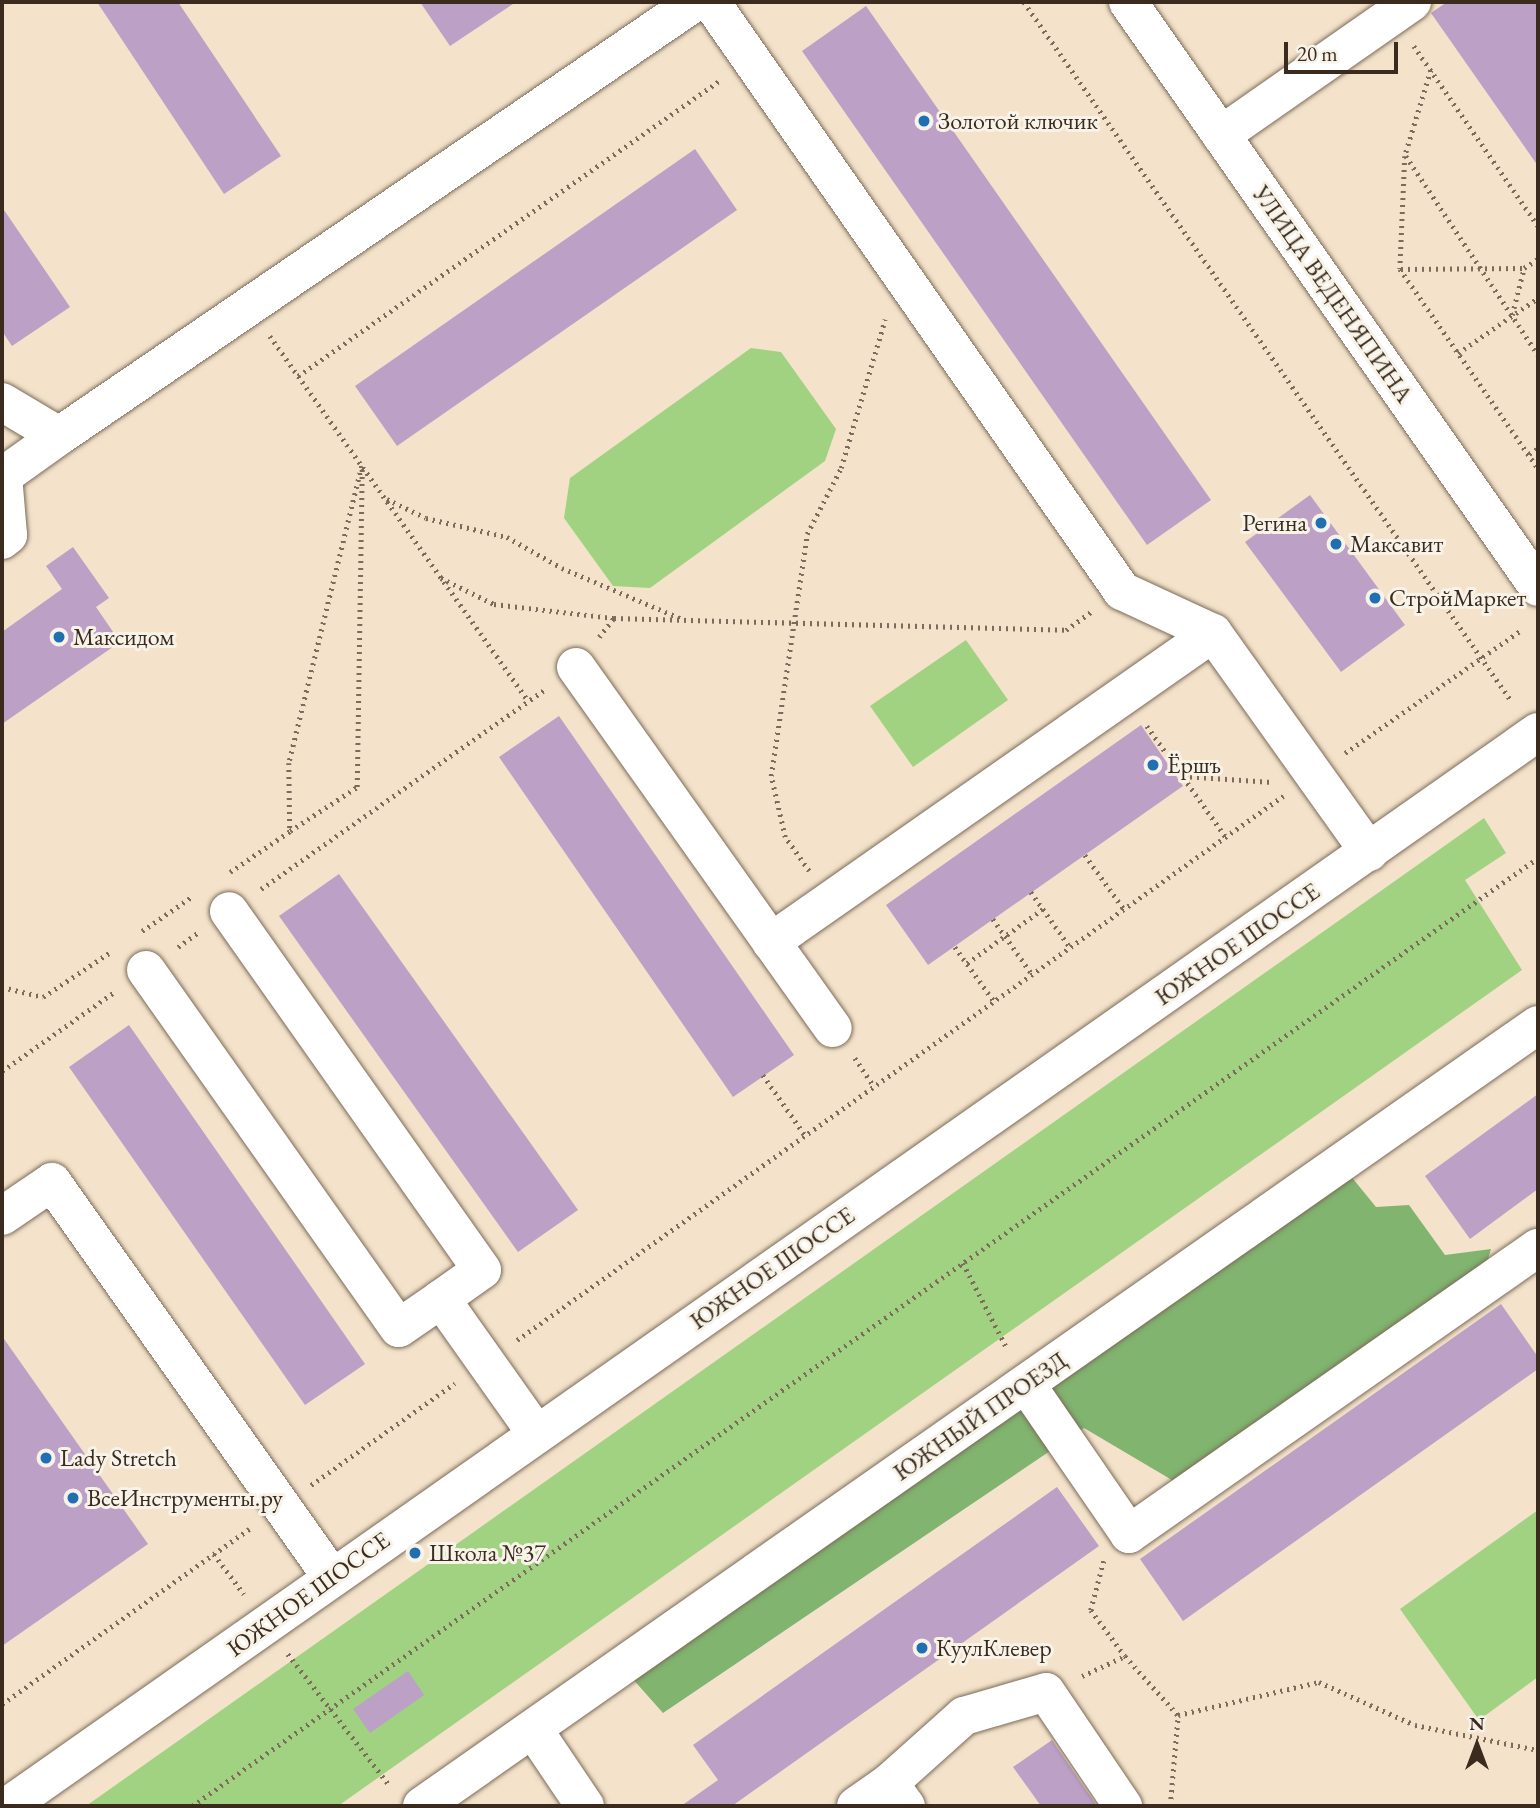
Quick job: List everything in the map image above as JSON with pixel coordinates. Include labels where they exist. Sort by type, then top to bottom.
[{"type":"main road","points":[[2,540],[8,535],[2,476],[695,2]]},
{"type":"main road","points":[[711,2],[1122,591],[1213,633],[1307,780],[1369,852]]},
{"type":"main road","name":"УЛИЦА ВЕДЕНЯПИНА","points":[[1128,2],[1538,587]]},
{"type":"main road","points":[[1221,135],[1403,9]]},
{"type":"main road","points":[[2,402],[59,436]]},
{"type":"main road","points":[[771,942],[1213,633]]},
{"type":"main road","points":[[576,667],[833,1028]]},
{"type":"main road","name":"ЮЖНОЕ ШОССЕ","points":[[8,1806],[1538,732]]},
{"type":"main road","points":[[134,950],[399,1328],[482,1270],[218,893]]},
{"type":"main road","name":"ЮЖНЫЙ ПРОЕЗД","points":[[410,1801],[533,1728],[1538,1025]]},
{"type":"main road","points":[[2,1216],[51,1182],[332,1578]]},
{"type":"main road","points":[[1026,1384],[1129,1534],[1538,1248]]},
{"type":"main road","points":[[441,1299],[536,1433]]},
{"type":"main road","points":[[856,1806],[897,1795],[964,1716],[1046,1692],[1123,1806]]},
{"type":"main road","points":[[533,1728],[585,1806]]},
{"type":"path","points":[[1024,2],[1510,699]]},
{"type":"path","points":[[1403,9],[1431,70],[1538,226]]},
{"type":"path","points":[[298,376],[751,59]]},
{"type":"path","points":[[1431,70],[1405,156],[1400,270],[1538,468]]},
{"type":"path","points":[[1405,156],[1538,355]]},
{"type":"path","points":[[1400,270],[1524,268],[1538,259]]},
{"type":"path","points":[[1512,316],[1524,268]]},
{"type":"path","points":[[785,837],[771,776],[796,623],[807,534],[841,468],[899,271]]},
{"type":"path","points":[[1458,353],[1538,298]]},
{"type":"path","points":[[249,307],[528,701]]},
{"type":"path","points":[[1529,454],[1538,448]]},
{"type":"path","points":[[1529,454],[1538,456]]},
{"type":"path","points":[[2,1071],[134,950],[218,893],[290,831],[357,787],[362,466]]},
{"type":"path","points":[[290,831],[289,763],[362,466]]},
{"type":"path","points":[[384,498],[426,518],[508,537],[562,568],[686,620]]},
{"type":"path","points":[[441,578],[494,604],[614,618],[1066,630],[1122,591]]},
{"type":"path","points":[[2,1704],[1521,630]]},
{"type":"path","points":[[2,987],[43,997],[134,950],[218,893],[528,701],[576,667]]},
{"type":"path","points":[[1125,694],[1226,837]]},
{"type":"path","points":[[1182,776],[1307,780]]},
{"type":"path","points":[[1085,855],[1124,909]]},
{"type":"path","points":[[192,1806],[1538,858]]},
{"type":"path","points":[[1031,892],[1070,947]]},
{"type":"path","points":[[967,964],[1044,909]]},
{"type":"path","points":[[993,919],[1032,974]]},
{"type":"path","points":[[955,947],[994,1001]]},
{"type":"path","points":[[763,1075],[805,1135]]},
{"type":"path","points":[[963,1263],[1026,1384]]},
{"type":"path","points":[[1116,1517],[1091,1610],[1125,1656],[1178,1715],[1170,1806]]},
{"type":"path","points":[[214,1554],[330,1709],[410,1801]]},
{"type":"path","points":[[1046,1692],[1125,1656]]},
{"type":"path","points":[[1178,1715],[1319,1682],[1415,1725],[1538,1750]]},
{"type":"green space","points":[[751,348],[781,352],[836,429],[825,461],[650,588],[613,586],[564,518],[570,478]]},
{"type":"green space","points":[[966,640],[1008,700],[913,767],[870,706]]},
{"type":"green space","points":[[1484,818],[1506,853],[1465,880],[1522,970],[338,1806],[86,1806]]},
{"type":"green space","points":[[1345,1169],[1376,1207],[1409,1205],[1445,1255],[1491,1249],[1483,1277],[1177,1483],[1084,1428],[663,1713],[623,1668]]},
{"type":"green space","points":[[1538,1510],[1538,1677],[1479,1720],[1400,1609]]},
{"type":"building","points":[[97,2],[178,2],[281,156],[224,194]]},
{"type":"building","points":[[420,2],[516,2],[450,46]]},
{"type":"building","points":[[1447,2],[1538,2],[1538,166],[1431,13]]},
{"type":"building","points":[[866,6],[1211,500],[1147,545],[802,51]]},
{"type":"building","points":[[695,149],[737,210],[397,446],[355,386]]},
{"type":"building","points":[[2,207],[70,307],[12,346],[2,331]]},
{"type":"building","points":[[1310,495],[1405,625],[1341,672],[1245,542]]},
{"type":"building","name":"Максидом","points":[[73,547],[109,598],[96,607],[120,642],[2,724],[2,632],[62,589],[46,566]]},
{"type":"building","points":[[559,716],[794,1055],[733,1097],[499,757]]},
{"type":"building","points":[[1141,725],[1183,786],[928,965],[886,905]]},
{"type":"building","points":[[339,874],[578,1210],[518,1252],[279,916]]},
{"type":"building","points":[[129,1025],[365,1364],[305,1405],[69,1067]]},
{"type":"building","points":[[1538,1094],[1538,1189],[1470,1239],[1425,1176]]},
{"type":"building","points":[[1501,1304],[1538,1357],[1538,1369],[1183,1621],[1140,1559]]},
{"type":"building","points":[[2,1336],[148,1544],[2,1646]]},
{"type":"building","points":[[1057,1487],[1099,1546],[732,1806],[681,1806],[718,1780],[693,1745]]},
{"type":"building","points":[[408,1671],[424,1695],[370,1733],[353,1709]]},
{"type":"building","points":[[1052,1740],[1097,1806],[1041,1806],[1013,1767]]},
{"type":"place","name":"Золотой ключик","points":[[924,121]]},
{"type":"place","name":"Регина","points":[[1321,523]]},
{"type":"place","name":"Максавит","points":[[1336,544]]},
{"type":"place","name":"СтройМаркет","points":[[1375,598]]},
{"type":"place","name":"Максидом","points":[[59,637]]},
{"type":"place","name":"Ёршъ","points":[[1153,765]]},
{"type":"place","name":"Lady Stretch","points":[[46,1458]]},
{"type":"place","name":"ВсеИнструменты.ру","points":[[73,1498]]},
{"type":"place","name":"Школа №37","points":[[415,1553]]},
{"type":"place","name":"КуулКлевер","points":[[922,1648]]}]
